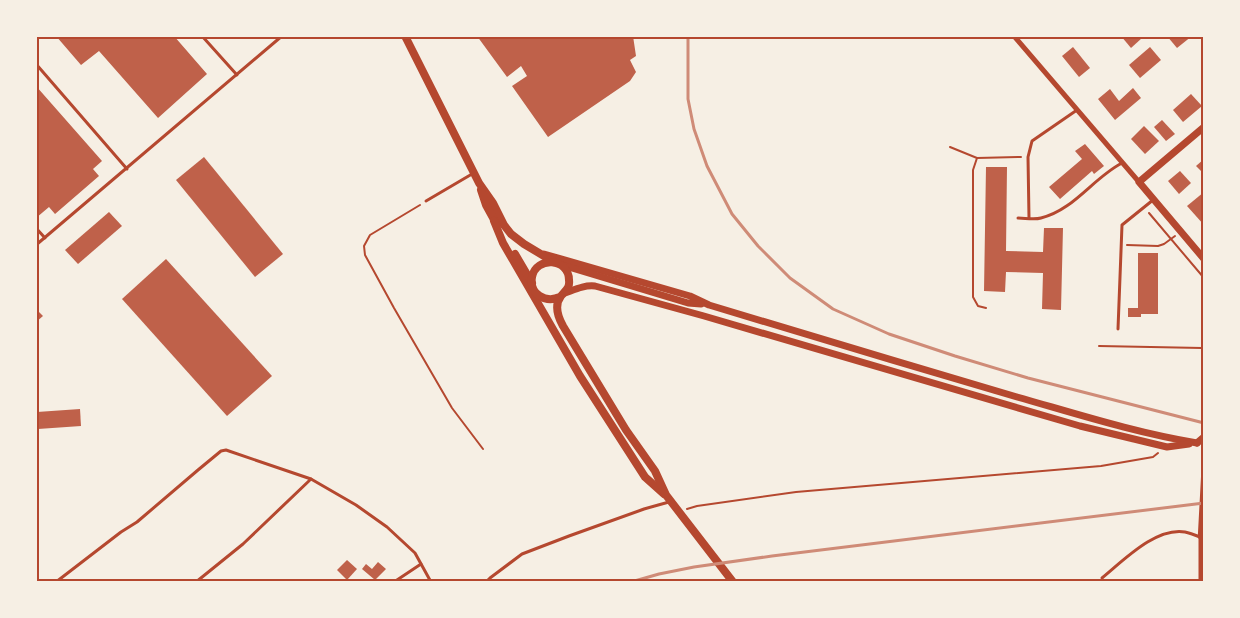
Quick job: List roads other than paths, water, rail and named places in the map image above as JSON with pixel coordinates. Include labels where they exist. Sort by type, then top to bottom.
[{"type":"main road","points":[[405,36],[479,183],[493,203],[504,225],[511,234],[524,244],[559,264],[569,275],[568,288],[557,311],[559,319],[626,430],[655,471],[668,498]]},
{"type":"main road","points":[[479,183],[486,206],[532,283],[540,308]]},
{"type":"main road","points":[[494,221],[502,243],[580,376],[645,477],[668,498],[733,582]]},
{"type":"main road","points":[[532,283],[534,271],[539,266],[550,262],[559,264]]},
{"type":"main road","points":[[537,294],[542,298],[548,299],[555,299],[563,295]]},
{"type":"street","points":[[1014,36],[1204,259]]},
{"type":"street","points":[[1139,182],[1204,127]]},
{"type":"street","points":[[534,250],[548,256],[690,296],[709,305],[959,380],[1126,428],[1197,443]]},
{"type":"street","points":[[559,264],[688,303],[709,305]]},
{"type":"street","points":[[563,295],[581,287],[595,286],[1080,426],[1167,447],[1197,443],[1204,437]]},
{"type":"street","points":[[1200,536],[1204,463]]},
{"type":"lane","points":[[202,36],[237,75]]},
{"type":"lane","points":[[36,245],[282,36]]},
{"type":"lane","points":[[36,64],[127,169]]},
{"type":"lane","points":[[1029,218],[1028,157],[1032,141],[1077,110]]},
{"type":"lane","points":[[1018,218],[1040,219],[1069,205],[1110,170],[1122,163]]},
{"type":"lane","points":[[426,201],[474,173]]},
{"type":"lane","points":[[1118,328],[1122,225],[1153,200]]},
{"type":"lane","points":[[36,228],[45,238]]},
{"type":"lane","points":[[56,582],[137,522],[221,451],[226,450],[311,479],[356,505],[386,527],[415,553],[431,582]]},
{"type":"lane","points":[[196,582],[243,544],[311,479]]},
{"type":"lane","points":[[486,582],[522,554],[644,509],[668,498]]},
{"type":"lane","points":[[1102,578],[1135,551],[1164,534],[1184,532],[1200,536],[1200,582]]},
{"type":"lane","points":[[394,582],[421,564]]},
{"type":"railway","points":[[688,36],[688,99],[694,129],[707,166],[732,214],[758,246],[790,278],[833,309],[889,334],[1028,378],[1204,423]]},
{"type":"railway","points":[[631,582],[694,567],[772,556],[1204,503]]}]
